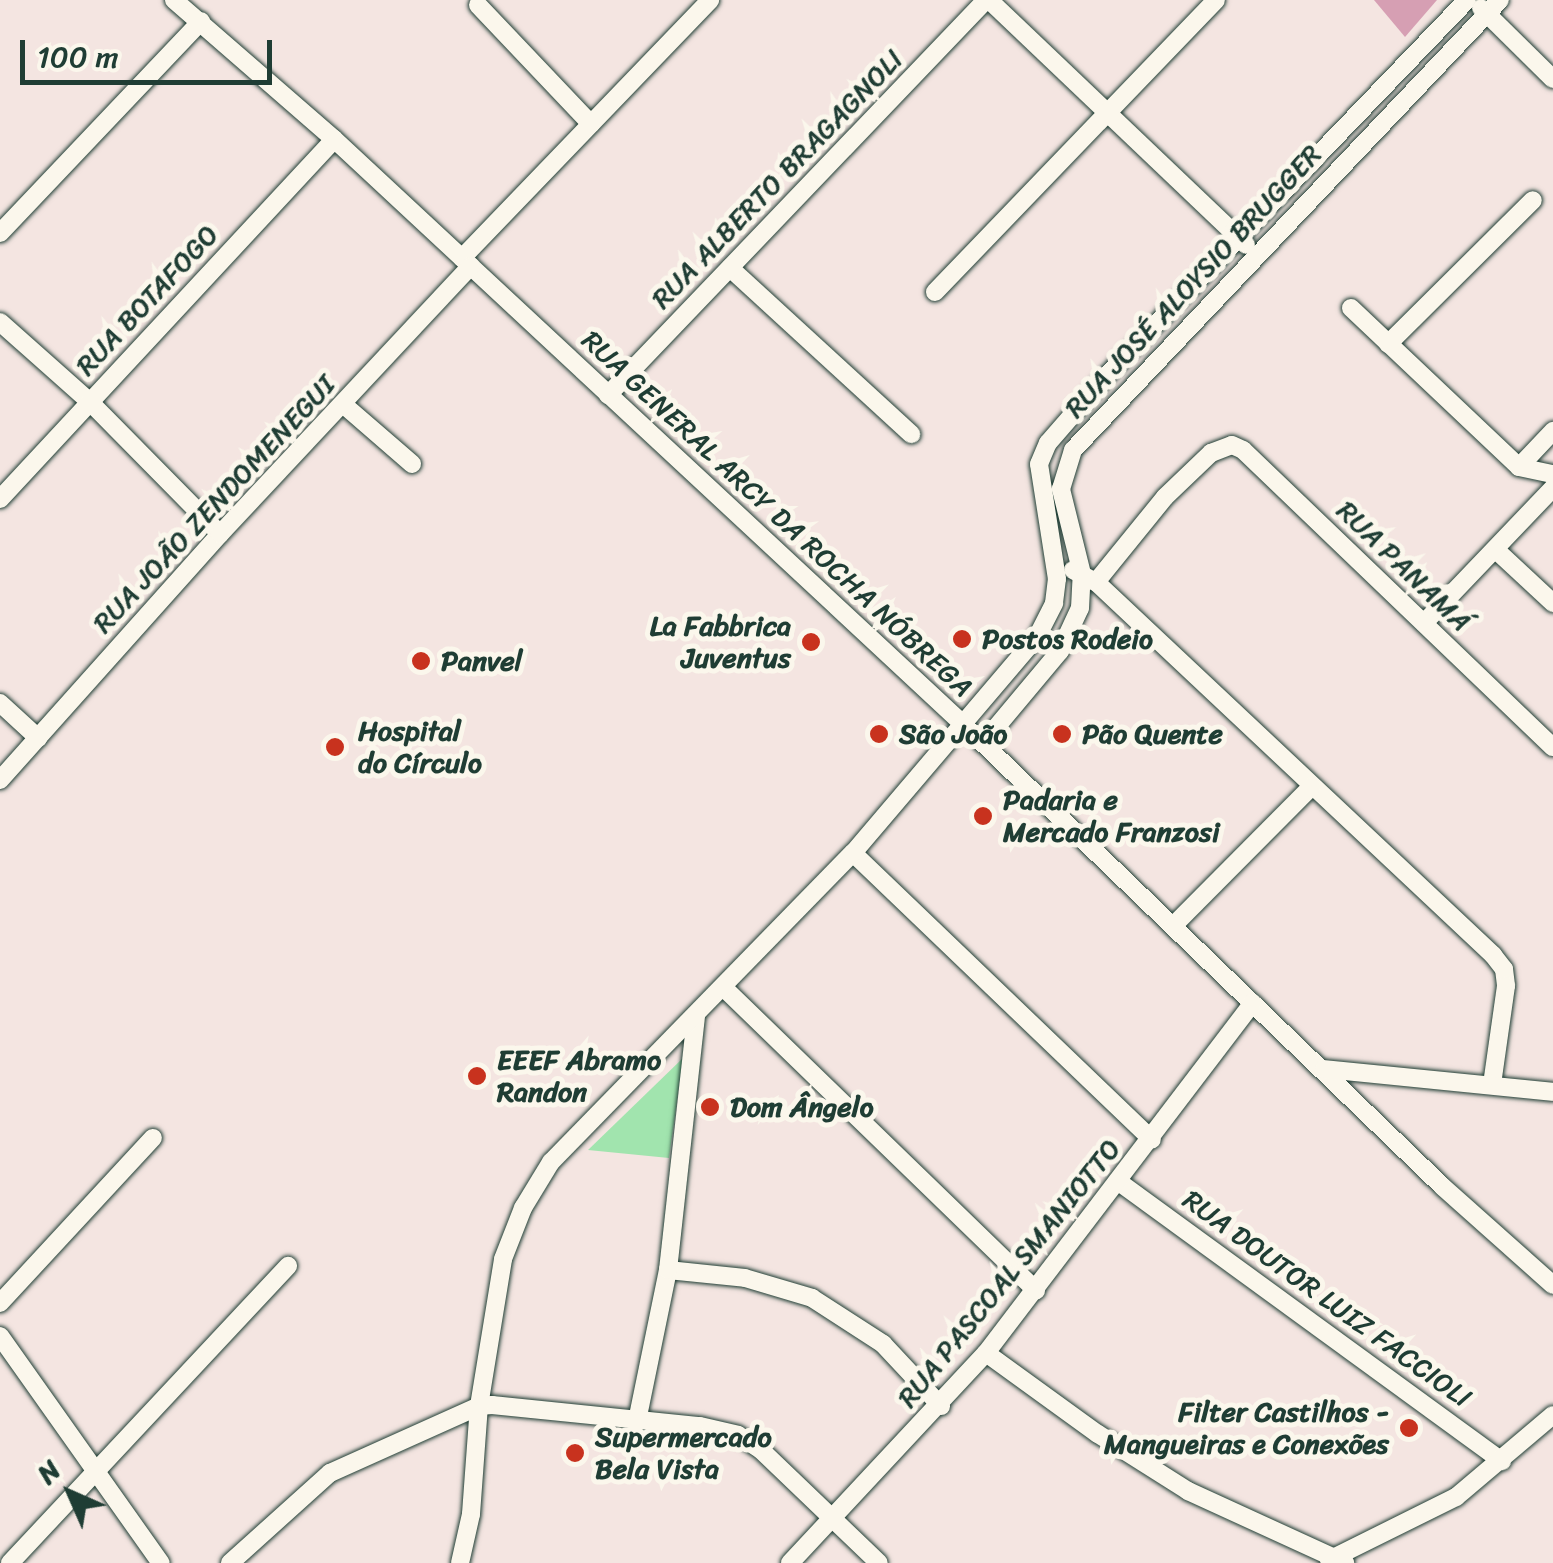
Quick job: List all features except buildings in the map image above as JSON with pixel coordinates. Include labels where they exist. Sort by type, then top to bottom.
[{"type":"street","name":"RUA GENERAL ARCY DA ROCHA NÓBREGA","points":[[174,0],[334,139],[965,726],[1443,1187],[1553,1285]]},
{"type":"street","name":"RUA JOÃO ZENDOMENEGUI","points":[[0,780],[220,534],[344,404],[591,124],[710,0]]},
{"type":"street","points":[[988,0],[1256,254]]},
{"type":"street","name":"RUA ALBERTO BRAGAGNOLI","points":[[608,395],[988,0]]},
{"type":"street","points":[[934,292],[1216,0]]},
{"type":"street","name":"RUA JOSÉ ALOYSIO BRUGGER","points":[[983,743],[1060,651],[1089,578],[1039,464],[1066,420],[1240,239],[1476,5],[1500,0]]},
{"type":"street","points":[[478,5],[591,124]]},
{"type":"street","points":[[1476,5],[1553,80]]},
{"type":"street","name":"RUA JOSÉ ALOYSIO BRUGGER","points":[[460,1563],[470,1514],[478,1406],[504,1259],[523,1208],[552,1162],[852,852],[965,726],[1037,637],[1054,603],[1056,564],[1051,491],[1084,435],[1256,254],[1476,5]]},
{"type":"street","points":[[0,233],[200,21]]},
{"type":"street","name":"RUA BOTAFOGO","points":[[0,499],[334,139]]},
{"type":"street","points":[[1388,344],[1533,200]]},
{"type":"street","points":[[730,268],[911,434]]},
{"type":"street","points":[[1351,308],[1519,467],[1553,474]]},
{"type":"street","points":[[0,322],[90,402],[220,534]]},
{"type":"street","points":[[1108,374],[1125,392]]},
{"type":"street","points":[[344,404],[412,464]]},
{"type":"street","points":[[1066,420],[1084,435]]},
{"type":"street","points":[[1519,467],[1553,431]]},
{"type":"street","name":"RUA PANAMÁ","points":[[1089,578],[1211,453],[1222,445],[1242,450],[1553,748]]},
{"type":"street","points":[[1424,623],[1553,488]]},
{"type":"street","points":[[1496,550],[1553,604]]},
{"type":"street","points":[[1056,564],[1089,578],[1504,969],[1506,986],[1492,1084]]},
{"type":"street","points":[[1037,637],[1060,651]]},
{"type":"street","points":[[0,703],[38,738]]},
{"type":"street","points":[[1173,926],[1312,786]]},
{"type":"street","points":[[852,852],[1152,1140]]},
{"type":"street","points":[[722,986],[1036,1290]]},
{"type":"street","name":"RUA PASCOAL SMANIOTTO","points":[[790,1563],[941,1406],[986,1353],[1254,1003]]},
{"type":"street","points":[[637,1422],[668,1270],[696,1014]]},
{"type":"street","points":[[1324,1069],[1553,1092]]},
{"type":"street","points":[[0,1303],[153,1138]]},
{"type":"street","name":"RUA DOUTOR LUIZ FACCIOLI","points":[[1119,1182],[1502,1461]]},
{"type":"street","points":[[10,1563],[288,1266]]},
{"type":"street","points":[[668,1270],[745,1278],[812,1298],[883,1344],[941,1406]]},
{"type":"street","points":[[0,1336],[161,1563]]},
{"type":"street","points":[[986,1353],[1098,1434],[1188,1491],[1334,1562],[1456,1497],[1553,1415]]},
{"type":"street","points":[[230,1563],[330,1473],[478,1406],[518,1405],[637,1422],[700,1426],[738,1435],[834,1518],[879,1563]]},
{"type":"green space","points":[[683,1058],[669,1158],[588,1150]]},
{"type":"place","name":"Postos Rodeio","points":[[962,639]]},
{"type":"place","name":"La Fabbrica Juventus","points":[[811,642]]},
{"type":"place","name":"Panvel","points":[[421,661]]},
{"type":"place","name":"São João","points":[[879,734]]},
{"type":"place","name":"Pão Quente","points":[[1062,734]]},
{"type":"place","name":"Hospital do Círculo","points":[[335,747]]},
{"type":"place","name":"Padaria e Mercado Franzosi","points":[[983,816]]},
{"type":"place","name":"EEEF Abramo Randon","points":[[477,1076]]},
{"type":"place","name":"Dom Ângelo","points":[[710,1107]]},
{"type":"place","name":"Filter Castilhos - Mangueiras e Conexões","points":[[1409,1428]]},
{"type":"place","name":"Supermercado Bela Vista","points":[[575,1453]]}]
